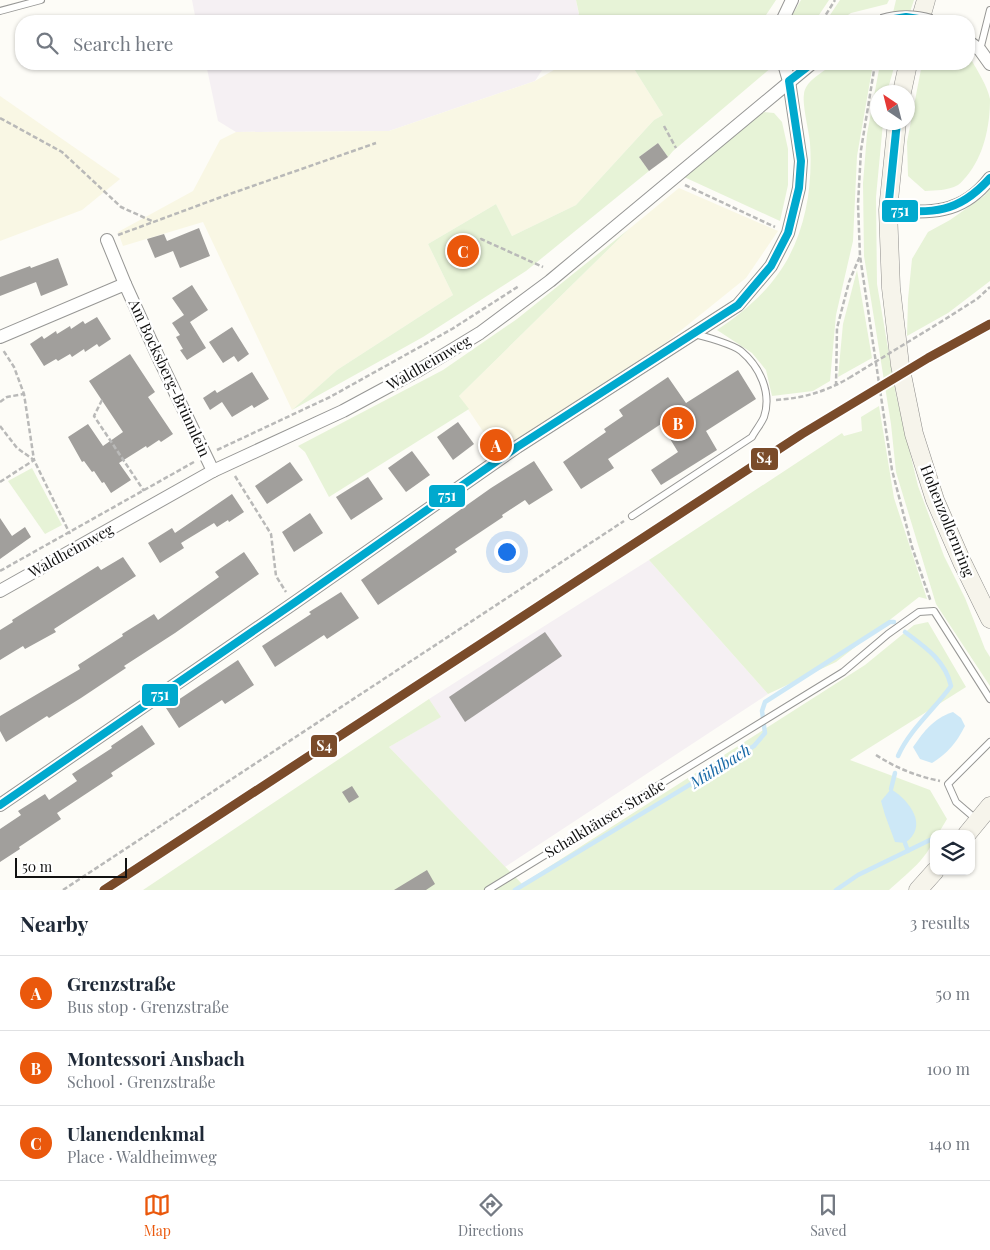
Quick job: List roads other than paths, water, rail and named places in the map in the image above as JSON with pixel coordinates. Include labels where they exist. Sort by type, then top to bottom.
[{"type":"main road","points":[[922,15],[926,0]]},
{"type":"main road","points":[[904,85],[907,70]]},
{"type":"main road","name":"Hohenzollernring","points":[[896,130],[888,210],[891,288],[900,365],[914,434],[935,500],[962,562],[990,619]]},
{"type":"main road","points":[[973,827],[990,806]]},
{"type":"main road","points":[[918,890],[931,875]]},
{"type":"street","points":[[785,15],[792,0]]},
{"type":"street","points":[[975,46],[990,64]]},
{"type":"street","points":[[0,805],[517,447],[738,305],[771,266],[788,233],[799,188],[801,161],[786,70]]},
{"type":"street","name":"Waldheimweg","points":[[0,591],[213,471],[343,411],[480,334],[550,281],[803,70]]},
{"type":"street","points":[[888,210],[923,212],[942,210],[966,201],[982,188],[990,178]]},
{"type":"street","name":"Am Bocksberg-Brünnlein","points":[[107,240],[125,284],[213,471]]},
{"type":"street","name":"Am Bocksberg-Brünnlein","points":[[0,337],[125,284]]},
{"type":"lane","points":[[0,11],[41,0]]},
{"type":"lane","points":[[980,50],[990,10]]},
{"type":"lane","points":[[632,516],[752,437],[764,418],[767,400],[760,373],[740,350],[703,336],[692,334]]},
{"type":"lane","name":"Schalkhäuser Straße","points":[[488,890],[842,672],[888,634],[920,612],[934,611],[990,699]]},
{"type":"lane","points":[[973,827],[956,802],[948,784],[990,742]]},
{"type":"water","points":[[953,712],[961,718],[965,726],[955,742],[948,751],[932,763],[920,759],[913,747],[930,726],[940,718]]},
{"type":"water","points":[[891,789],[905,800],[914,814],[916,829],[905,843],[895,842],[881,801]]},
{"type":"waterway","name":"Mühlbach","points":[[515,890],[754,746],[765,733],[762,711],[765,702],[890,622],[894,622]]},
{"type":"waterway","name":"Mühlbach","points":[[898,756],[909,737],[951,686],[939,661],[905,632]]},
{"type":"waterway","name":"Mühlbach","points":[[891,789],[895,773]]},
{"type":"waterway","points":[[836,890],[858,875],[930,840]]},
{"type":"waterway","name":"Mühlbach","points":[[905,843],[908,851]]},
{"type":"place","name":"Ulanendenkmal","points":[[463,251]]},
{"type":"place","name":"Montessori Ansbach","points":[[678,423]]},
{"type":"place","name":"Grenzstraße","points":[[496,445]]}]
